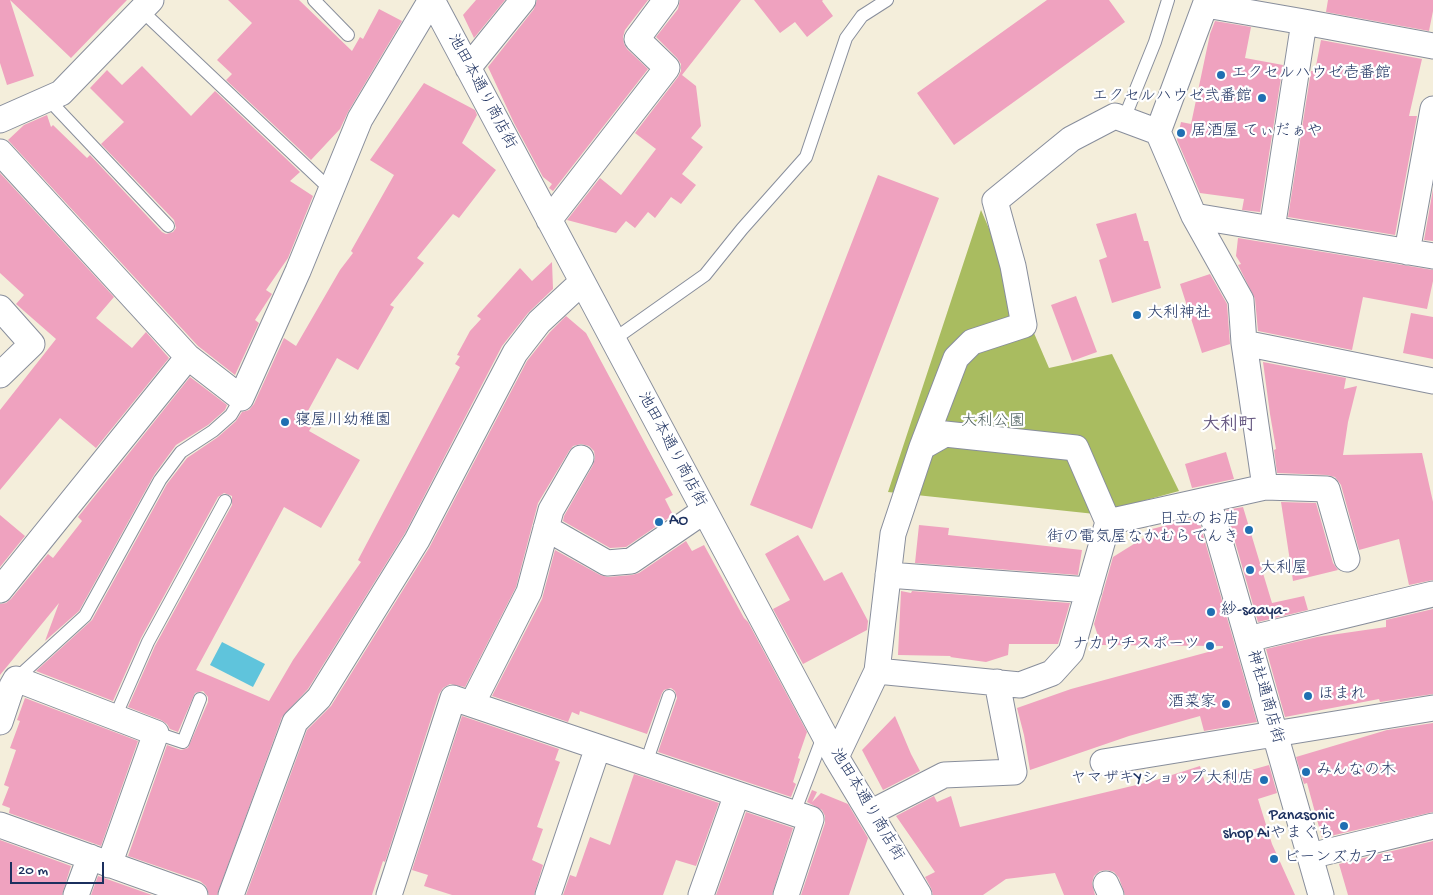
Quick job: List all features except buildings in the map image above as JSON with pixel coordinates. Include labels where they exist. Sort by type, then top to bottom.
[{"type":"street","name":"池田本通り商店街","points":[[432,0],[836,757],[919,895]]},
{"type":"street","points":[[0,152],[188,358],[241,398],[298,270],[360,119],[432,0]]},
{"type":"street","points":[[468,68],[523,0]]},
{"type":"street","points":[[549,220],[667,68],[637,39],[666,0]]},
{"type":"street","points":[[1265,487],[1244,343],[1240,300],[1194,216],[1158,132],[1206,3],[1433,46]]},
{"type":"street","points":[[0,120],[61,93],[146,5]]},
{"type":"street","points":[[1272,229],[1304,22]]},
{"type":"street","points":[[1407,252],[1433,109]]},
{"type":"street","points":[[836,757],[877,671],[893,534],[922,447],[956,358],[972,342],[1024,325],[1013,266],[995,201],[1071,139],[1115,116],[1158,132]]},
{"type":"street","points":[[1194,216],[1433,256]]},
{"type":"street","points":[[231,895],[295,722],[319,698],[417,540],[515,353],[539,322],[582,282]]},
{"type":"street","points":[[0,308],[32,344],[0,375]]},
{"type":"street","points":[[1244,343],[1433,381]]},
{"type":"street","points":[[0,590],[188,358]]},
{"type":"street","points":[[877,671],[1020,684],[1052,673],[1071,652],[1108,522],[1076,448],[946,434],[922,447]]},
{"type":"street","points":[[472,704],[529,592],[550,510],[581,458]]},
{"type":"street","points":[[1108,522],[1265,487],[1327,489],[1347,559]]},
{"type":"street","name":"神社通商店街","points":[[1208,500],[1321,895]]},
{"type":"street","points":[[546,528],[607,563],[631,561],[704,511]]},
{"type":"street","points":[[888,575],[1089,590]]},
{"type":"street","points":[[1248,639],[1433,594]]},
{"type":"street","points":[[0,722],[16,679],[156,733],[100,861],[76,895]]},
{"type":"street","points":[[870,813],[944,775],[1014,772],[997,682]]},
{"type":"street","points":[[390,895],[453,698],[811,819],[786,895]]},
{"type":"street","points":[[1103,762],[1433,708]]},
{"type":"street","points":[[548,895],[598,747]]},
{"type":"street","points":[[700,895],[737,794]]},
{"type":"street","points":[[0,825],[194,895]]},
{"type":"street","points":[[1310,856],[1433,826]]},
{"type":"lane","points":[[314,0],[348,35]]},
{"type":"lane","points":[[613,340],[705,275],[742,229],[806,156],[846,38],[862,16],[887,0]]},
{"type":"lane","points":[[1124,119],[1155,42],[1168,0]]},
{"type":"lane","points":[[146,5],[331,190]]},
{"type":"lane","points":[[48,99],[168,226]]},
{"type":"lane","points":[[16,679],[84,616],[160,480],[181,452],[213,431],[231,415],[241,398]]},
{"type":"lane","points":[[115,718],[148,642],[225,501]]},
{"type":"lane","points":[[646,763],[669,696]]},
{"type":"lane","points":[[156,733],[183,742],[200,699]]},
{"type":"lane","points":[[794,813],[824,734]]},
{"type":"green space","name":"大利公園","points":[[981,210],[1049,368],[1112,354],[1179,491],[1095,514],[888,492]]},
{"type":"water","points":[[222,642],[265,664],[253,687],[210,665]]},
{"type":"place","name":"エクセルハウゼ壱番館","points":[[1221,75]]},
{"type":"place","name":"エクセルハウゼ弐番館","points":[[1262,98]]},
{"type":"place","name":"居酒屋 てぃだぁや","points":[[1181,133]]},
{"type":"place","name":"大利神社","points":[[1137,315]]},
{"type":"place","name":"寝屋川幼稚園","points":[[285,422]]},
{"type":"place","name":"AO","points":[[659,522]]},
{"type":"place","name":"日立のお店 街の電気屋なかむらでんき","points":[[1249,530]]},
{"type":"place","name":"大利屋","points":[[1250,570]]},
{"type":"place","name":"紗-saaya-","points":[[1211,612]]},
{"type":"place","name":"ナカウチスポーツ","points":[[1210,646]]},
{"type":"place","name":"ほまれ","points":[[1308,696]]},
{"type":"place","name":"酒菜家","points":[[1226,704]]},
{"type":"place","name":"みんなの木","points":[[1306,772]]},
{"type":"place","name":"ヤマザキYショップ大利店","points":[[1264,780]]},
{"type":"place","name":"Panasonic shop Aiやまぐち","points":[[1344,826]]},
{"type":"place","name":"ビーンズカフェ","points":[[1274,859]]},
{"type":"district","name":"大利町","points":[[1229,426]]}]
